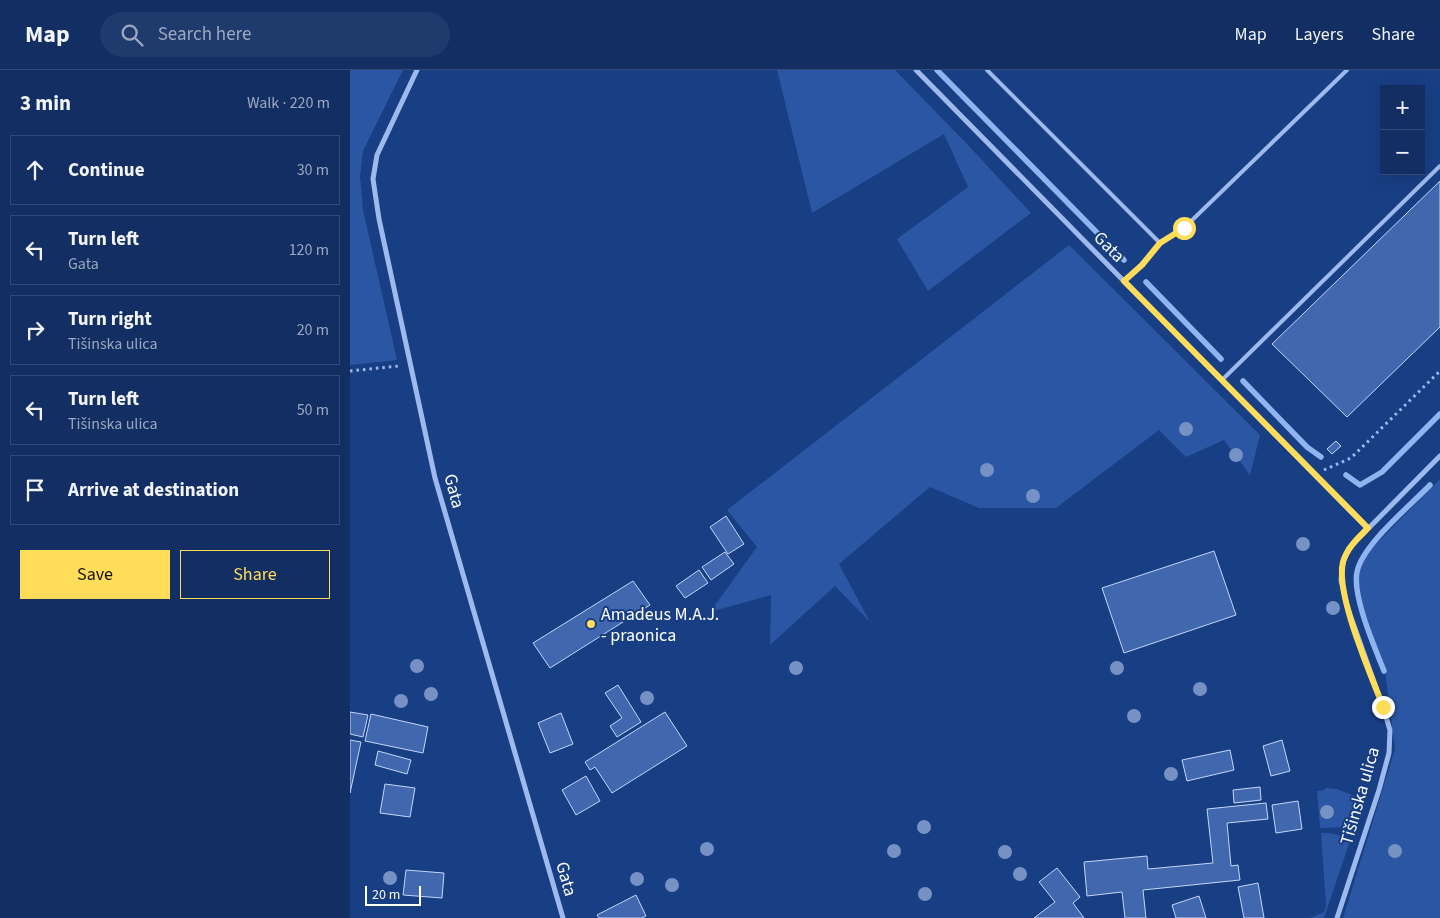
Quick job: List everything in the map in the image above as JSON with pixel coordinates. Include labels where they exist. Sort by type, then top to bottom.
[{"type":"street","name":"Gata","points":[[417,70],[376,155],[373,179],[380,229],[436,478],[563,918]]},
{"type":"street","name":"Gata","points":[[916,70],[1368,528]]},
{"type":"street","name":"Tišinska ulica","points":[[1337,918],[1379,790],[1389,753],[1390,730],[1347,606],[1341,580],[1343,562],[1349,548],[1440,456]]},
{"type":"lane","points":[[987,70],[1160,243]]},
{"type":"lane","points":[[1124,281],[1142,265],[1160,243],[1184,228],[1347,70]]},
{"type":"lane","points":[[1222,380],[1440,166]]},
{"type":"path","points":[[350,371],[410,365]]},
{"type":"path","points":[[1314,474],[1351,458],[1440,371]]},
{"type":"shaded area","points":[[350,70],[403,70],[363,151],[360,176],[363,210],[397,360],[350,365]]},
{"type":"shaded area","points":[[777,70],[895,70],[1031,213],[928,291],[897,239],[968,187],[944,134],[812,213]]},
{"type":"shaded area","points":[[1069,245],[1260,435],[1250,475],[1224,440],[1186,457],[1159,430],[1056,508],[979,508],[930,487],[839,564],[870,622],[835,586],[770,645],[771,595],[710,612],[757,547],[727,510]]},
{"type":"shaded area","points":[[1440,479],[1440,918],[1343,918],[1395,749],[1385,671],[1362,604],[1357,580],[1361,566],[1370,550]]},
{"type":"shaded area","points":[[1325,788],[1337,789],[1364,800],[1353,827],[1320,828],[1317,791],[1325,790]]},
{"type":"shaded area","points":[[1321,833],[1336,834],[1350,841],[1324,918],[1310,918],[1324,912],[1326,906]]},
{"type":"building","points":[[1440,181],[1440,327],[1347,417],[1272,344]]},
{"type":"building","points":[[1336,441],[1341,446],[1332,454],[1327,449]]},
{"type":"building","points":[[726,516],[744,544],[728,554],[710,527]]},
{"type":"building","points":[[1214,551],[1236,615],[1124,653],[1102,588]]},
{"type":"building","points":[[725,552],[734,564],[711,580],[702,567]]},
{"type":"building","points":[[699,570],[708,583],[685,598],[676,586]]},
{"type":"building","name":"Amadeus M.A.J. - praonica","points":[[633,581],[650,605],[550,668],[533,643]]},
{"type":"building","points":[[618,685],[641,722],[617,737],[610,726],[622,718],[605,693]]},
{"type":"building","points":[[350,712],[368,715],[363,737],[350,734]]},
{"type":"building","points":[[665,712],[687,746],[612,793],[595,767],[590,770],[585,762]]},
{"type":"building","points":[[561,713],[573,744],[550,753],[538,723]]},
{"type":"building","points":[[371,714],[428,727],[423,753],[365,741]]},
{"type":"building","points":[[350,740],[361,742],[350,793]]},
{"type":"building","points":[[1282,740],[1290,771],[1271,776],[1263,746]]},
{"type":"building","points":[[1230,750],[1234,770],[1187,781],[1182,760]]},
{"type":"building","points":[[378,751],[411,760],[407,774],[375,765]]},
{"type":"building","points":[[586,776],[600,801],[576,815],[562,790]]},
{"type":"building","points":[[385,784],[415,788],[410,817],[380,813]]},
{"type":"building","points":[[1260,787],[1261,800],[1234,803],[1233,790]]},
{"type":"building","points":[[1298,801],[1302,829],[1276,833],[1272,805]]},
{"type":"building","points":[[1266,803],[1268,819],[1227,823],[1231,866],[1238,865],[1240,880],[1143,890],[1146,918],[1125,918],[1122,892],[1087,896],[1084,862],[1147,856],[1148,869],[1213,863],[1207,809]]},
{"type":"building","points":[[1057,868],[1080,897],[1073,903],[1084,918],[1034,918],[1055,902],[1039,882]]},
{"type":"building","points":[[406,870],[444,873],[442,898],[403,895]]},
{"type":"building","points":[[1258,883],[1264,918],[1244,918],[1238,887]]},
{"type":"building","points":[[636,895],[646,916],[642,918],[599,918],[597,915]]},
{"type":"building","points":[[1199,896],[1206,918],[1176,918],[1172,905]]},
{"type":"waterway","points":[[937,70],[1124,260]]},
{"type":"waterway","points":[[1146,282],[1221,359]]},
{"type":"waterway","points":[[1243,381],[1307,447],[1321,457]]},
{"type":"waterway","points":[[1346,475],[1360,485],[1382,472],[1440,414]]},
{"type":"waterway","points":[[1384,671],[1361,608],[1356,582],[1357,572],[1361,561],[1377,538],[1430,485]]},
{"type":"place","name":"Amadeus M.A.J. - praonica","points":[[591,624]]},
{"type":"route","points":[[1184,228],[1160,243],[1142,265],[1124,281],[1368,528],[1349,548],[1343,562],[1341,580],[1347,606],[1383,707]]}]
